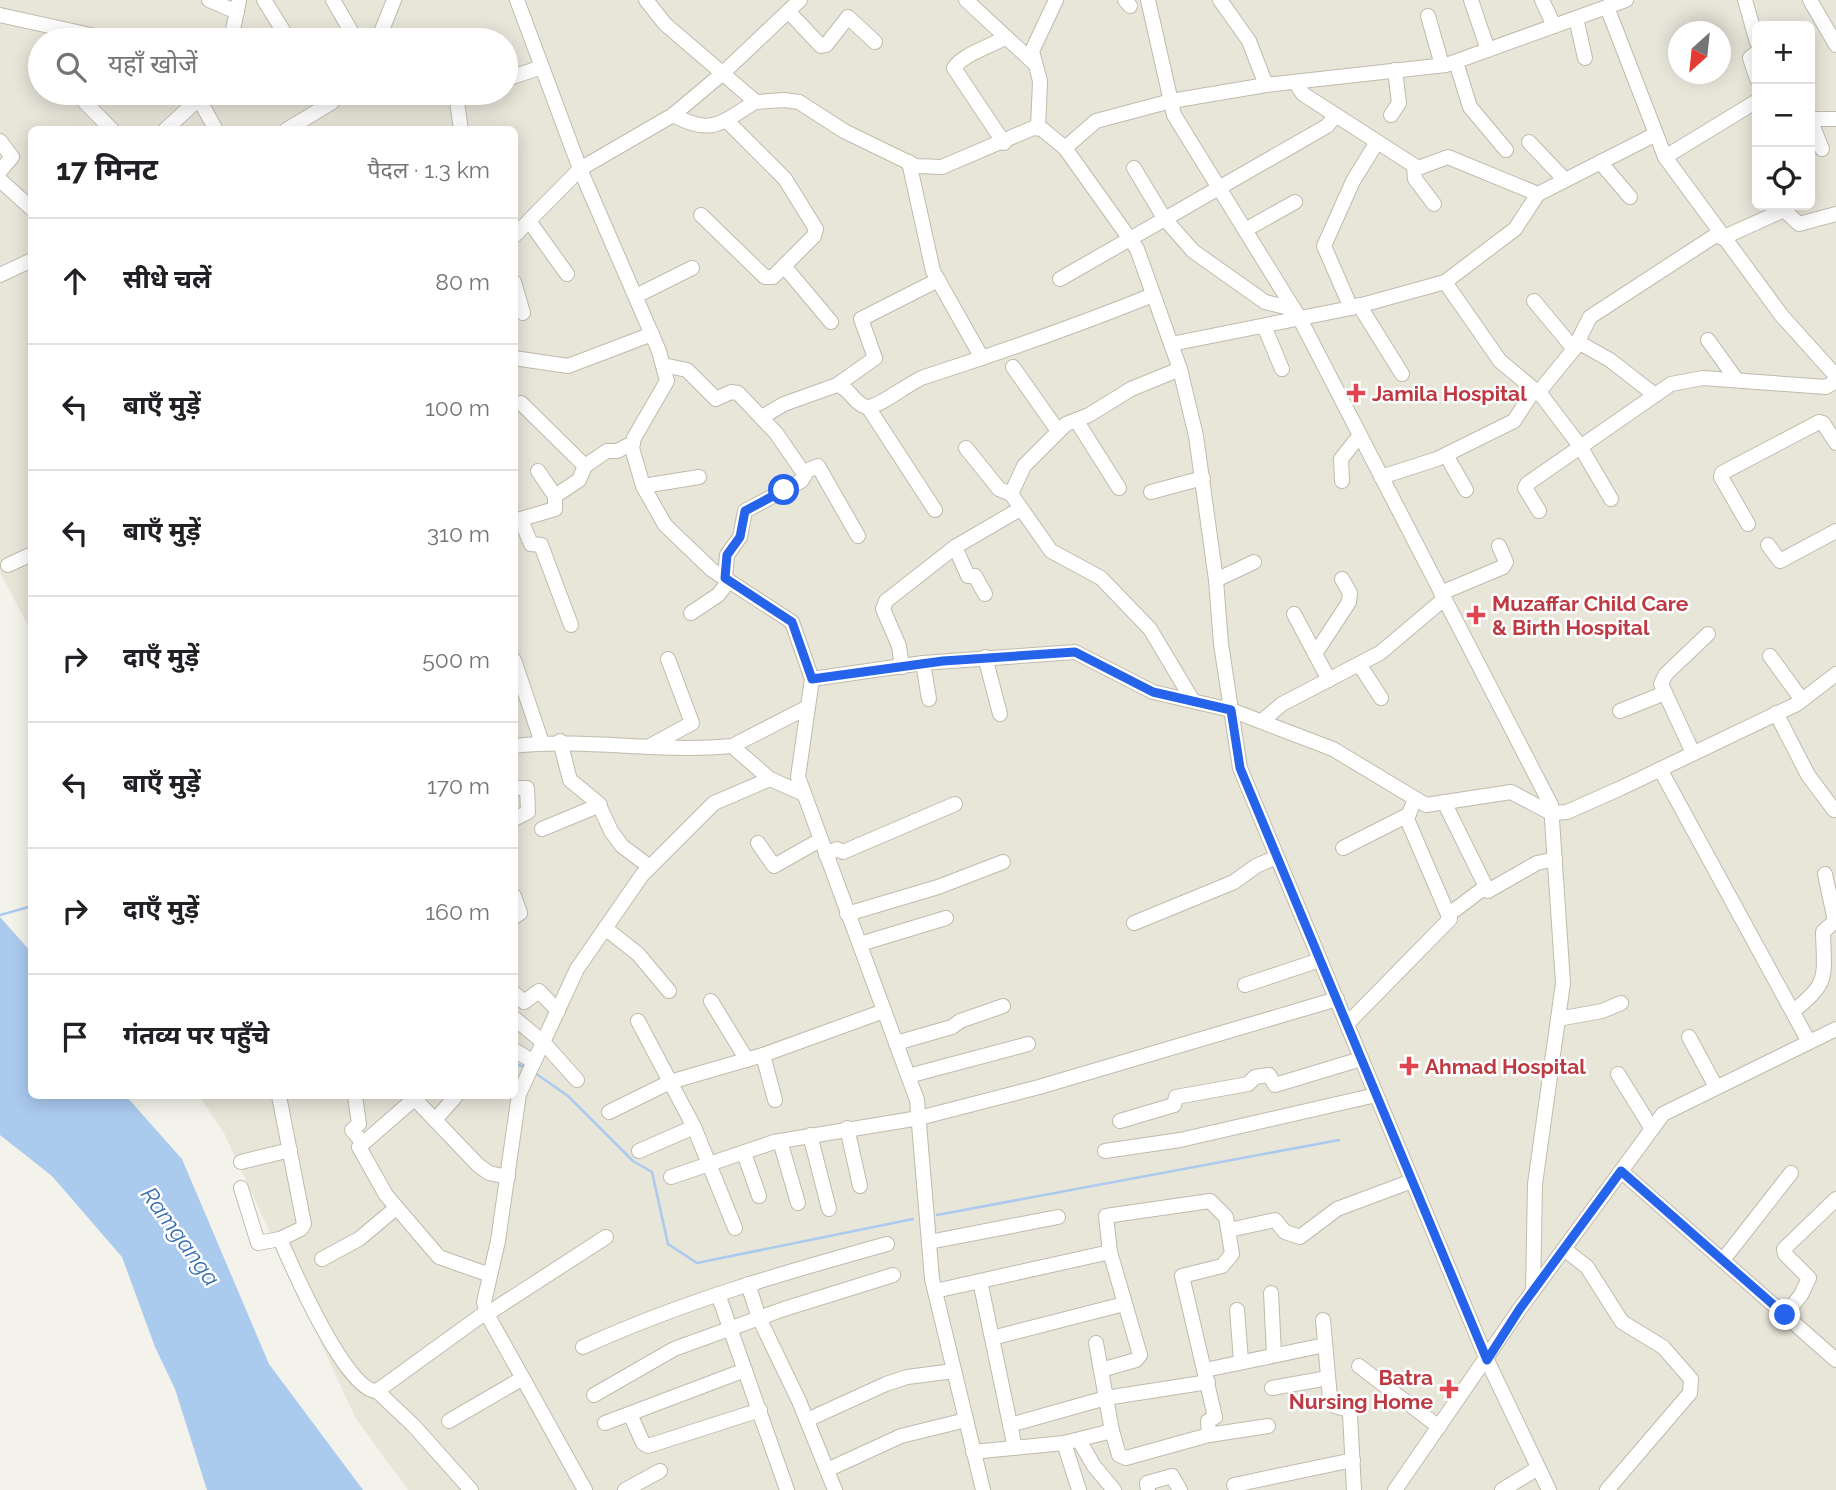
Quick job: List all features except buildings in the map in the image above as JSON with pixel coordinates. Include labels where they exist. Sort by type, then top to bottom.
[{"type":"street","points":[[209,0],[238,6],[233,28]]},
{"type":"street","points":[[264,0],[282,28]]},
{"type":"street","points":[[333,0],[349,28]]},
{"type":"street","points":[[383,28],[394,0]]},
{"type":"street","points":[[517,0],[580,169],[652,334],[667,381],[633,443],[618,452],[607,452],[585,466],[579,480],[555,496]]},
{"type":"street","points":[[567,274],[519,229],[580,169],[673,115],[723,74],[800,0]]},
{"type":"street","points":[[966,0],[1035,64]]},
{"type":"street","points":[[1038,128],[1041,106],[1032,51],[1035,39],[1056,0]]},
{"type":"street","points":[[1148,0],[1174,115],[1297,314],[1551,805],[1563,983],[1535,1184],[1533,1292]]},
{"type":"street","points":[[1220,0],[1249,41],[1266,85]]},
{"type":"street","points":[[1471,0],[1488,50]]},
{"type":"street","points":[[1542,0],[1554,26]]},
{"type":"street","points":[[1065,148],[1096,121],[1171,101],[1266,85],[1449,63],[1576,18],[1601,6],[1626,0]]},
{"type":"street","points":[[1745,0],[1752,25]]},
{"type":"street","points":[[1810,0],[1836,45]]},
{"type":"street","points":[[653,3],[665,24],[755,102]]},
{"type":"street","points":[[1539,511],[1525,486],[1671,384],[1686,379],[1736,379],[1819,387],[1836,378],[1782,316],[1664,157],[1601,6]]},
{"type":"street","points":[[788,11],[821,46],[826,45],[848,17],[875,42]]},
{"type":"street","points":[[0,15],[59,28]]},
{"type":"street","points":[[1428,16],[1470,107],[1506,150]]},
{"type":"street","points":[[1576,18],[1584,58]]},
{"type":"street","points":[[1004,143],[954,68],[973,52],[981,52],[1006,37]]},
{"type":"street","points":[[518,75],[542,67]]},
{"type":"street","points":[[1391,115],[1399,103],[1395,70]]},
{"type":"street","points":[[1295,82],[1303,94],[1414,166],[1422,168],[1452,158],[1538,194]]},
{"type":"street","points":[[673,115],[694,126],[708,127],[726,120],[755,102],[799,102],[844,131],[916,166],[942,167],[1038,128]]},
{"type":"street","points":[[88,105],[108,126]]},
{"type":"street","points":[[169,126],[192,105]]},
{"type":"street","points":[[206,105],[214,126]]},
{"type":"street","points":[[293,126],[328,105]]},
{"type":"street","points":[[457,105],[460,126]]},
{"type":"street","points":[[1664,157],[1752,105]]},
{"type":"street","points":[[1060,279],[1326,126],[1336,115]]},
{"type":"street","points":[[1815,119],[1836,119]]},
{"type":"street","points":[[701,215],[765,277],[773,277],[814,236],[816,229],[785,178],[726,120]]},
{"type":"street","points":[[1038,128],[1065,148],[1137,249],[1180,369],[1203,478],[1221,644],[1240,768],[1487,1360],[1549,1490]]},
{"type":"street","points":[[1815,132],[1822,149]]},
{"type":"street","points":[[1171,344],[1264,326],[1297,314],[1355,306],[1445,282],[1516,229],[1538,194],[1656,134]]},
{"type":"street","points":[[0,141],[12,157],[0,171]]},
{"type":"street","points":[[1377,142],[1347,192],[1324,246],[1355,306],[1402,374]]},
{"type":"street","points":[[1529,142],[1565,180]]},
{"type":"street","points":[[909,162],[928,257],[982,358]]},
{"type":"street","points":[[1601,162],[1630,197]]},
{"type":"street","points":[[1414,166],[1415,179],[1434,204]]},
{"type":"street","points":[[1134,168],[1164,218],[1193,251],[1265,302],[1297,314]]},
{"type":"street","points":[[0,180],[28,205]]},
{"type":"street","points":[[1245,230],[1295,202]]},
{"type":"street","points":[[1381,477],[1446,455],[1514,421],[1576,345],[1587,321],[1600,308],[1721,235],[1784,210],[1799,224],[1836,214]]},
{"type":"street","points":[[0,275],[28,262]]},
{"type":"street","points":[[784,266],[831,322]]},
{"type":"street","points":[[636,296],[692,268]]},
{"type":"street","points":[[762,417],[784,404],[837,385],[875,358],[861,319],[938,280]]},
{"type":"street","points":[[1445,282],[1500,361],[1536,392],[1580,446],[1611,499]]},
{"type":"street","points":[[518,296],[523,313]]},
{"type":"street","points":[[868,407],[915,381],[1050,336],[1153,296]]},
{"type":"street","points":[[1534,302],[1576,345],[1610,360],[1655,395]]},
{"type":"street","points":[[1264,326],[1282,369]]},
{"type":"street","points":[[518,359],[568,366],[652,334]]},
{"type":"street","points":[[1708,340],[1736,379]]},
{"type":"street","points":[[663,365],[687,370],[716,400],[731,392],[738,393],[762,417],[804,472]]},
{"type":"street","points":[[1013,367],[1058,431]]},
{"type":"street","points":[[1011,494],[1024,466],[1058,431],[1131,388],[1180,369]]},
{"type":"street","points":[[837,385],[868,407],[935,510]]},
{"type":"street","points":[[521,403],[585,466]]},
{"type":"street","points":[[1076,420],[1119,488]]},
{"type":"street","points":[[1748,524],[1721,477],[1722,472],[1819,422],[1823,423],[1836,443]]},
{"type":"street","points":[[1342,481],[1341,459],[1360,435]]},
{"type":"street","points":[[633,443],[643,486],[665,525],[727,579],[792,622],[812,679],[799,777],[917,1100],[934,1291],[983,1490]]},
{"type":"street","points":[[966,448],[999,489],[1011,494],[1051,551],[1101,578],[1150,629],[1193,701]]},
{"type":"street","points":[[1446,455],[1466,490]]},
{"type":"street","points":[[691,612],[718,595],[727,579],[727,555],[740,537],[745,511],[801,481],[804,472],[818,466],[858,536]]},
{"type":"street","points":[[538,471],[555,496],[553,511],[518,521],[531,544],[541,545],[571,625]]},
{"type":"street","points":[[643,486],[699,477]]},
{"type":"street","points":[[1151,492],[1203,478]]},
{"type":"street","points":[[902,667],[899,646],[883,605],[955,547],[1020,509]]},
{"type":"street","points":[[1768,545],[1780,561],[1836,531]]},
{"type":"street","points":[[1262,721],[1282,704],[1359,664],[1396,641],[1442,596],[1503,567],[1506,562],[1499,546]]},
{"type":"street","points":[[955,547],[968,576],[975,576],[985,594]]},
{"type":"street","points":[[8,565],[28,556]]},
{"type":"street","points":[[1216,580],[1254,562]]},
{"type":"street","points":[[1315,654],[1349,602],[1350,593],[1342,579]]},
{"type":"street","points":[[1294,614],[1329,680]]},
{"type":"street","points":[[1693,753],[1661,684],[1666,674],[1708,634]]},
{"type":"street","points":[[812,679],[923,663],[1075,652],[1153,692],[1231,710],[1332,749],[1426,805],[1511,792],[1551,813],[1567,811],[1776,713],[1802,699],[1836,674]]},
{"type":"street","points":[[1770,656],[1802,699]]},
{"type":"street","points":[[985,657],[1000,714]]},
{"type":"street","points":[[649,747],[692,723],[668,659]]},
{"type":"street","points":[[923,663],[929,699]]},
{"type":"street","points":[[1359,664],[1381,698]]},
{"type":"street","points":[[518,672],[542,743]]},
{"type":"street","points":[[1620,711],[1665,693]]},
{"type":"street","points":[[518,746],[560,741],[694,750],[732,746],[808,707]]},
{"type":"street","points":[[1776,713],[1802,766],[1833,810]]},
{"type":"street","points":[[560,741],[570,780],[600,805],[615,838],[650,867]]},
{"type":"street","points":[[732,746],[770,779],[804,794]]},
{"type":"street","points":[[1660,769],[1809,1042]]},
{"type":"street","points":[[585,1490],[486,1313],[484,1302],[508,1177],[519,1094],[578,969],[650,867],[715,803],[770,779]]},
{"type":"street","points":[[518,788],[527,788],[528,812],[518,817]]},
{"type":"street","points":[[1343,848],[1406,816],[1415,799]]},
{"type":"street","points":[[1444,802],[1484,888],[1490,891],[1537,863],[1555,859]]},
{"type":"street","points":[[826,855],[837,849],[843,852],[955,804]]},
{"type":"street","points":[[542,829],[600,805]]},
{"type":"street","points":[[1347,1024],[1450,919],[1406,816]]},
{"type":"street","points":[[758,843],[774,866],[820,839]]},
{"type":"street","points":[[1134,923],[1234,882],[1256,866],[1277,857]]},
{"type":"street","points":[[847,914],[938,887],[1003,862]]},
{"type":"street","points":[[1793,1012],[1814,995],[1823,980],[1823,932],[1835,921],[1825,874]]},
{"type":"street","points":[[1448,915],[1484,888]]},
{"type":"street","points":[[860,944],[946,918]]},
{"type":"street","points":[[606,928],[643,959],[669,991]]},
{"type":"street","points":[[1245,985],[1320,960]]},
{"type":"street","points":[[518,997],[524,1002],[538,991],[558,1011]]},
{"type":"street","points":[[671,1177],[780,1141],[919,1118],[1124,1064],[1337,999]]},
{"type":"street","points":[[711,1001],[747,1060]]},
{"type":"street","points":[[1558,1019],[1602,1011],[1621,1003]]},
{"type":"street","points":[[896,1042],[952,1027],[960,1021],[1003,1006]]},
{"type":"street","points":[[609,1112],[670,1082],[763,1055],[884,1011]]},
{"type":"street","points":[[518,1021],[543,1042],[577,1080]]},
{"type":"street","points":[[638,1021],[694,1127],[735,1228]]},
{"type":"street","points":[[1395,1490],[1533,1292],[1663,1114],[1836,1029]]},
{"type":"street","points":[[1689,1037],[1716,1087]]},
{"type":"street","points":[[908,1076],[1028,1044]]},
{"type":"street","points":[[763,1055],[775,1100]]},
{"type":"street","points":[[518,1056],[530,1069]]},
{"type":"street","points":[[1120,1121],[1172,1106],[1176,1097],[1248,1084],[1255,1077],[1269,1075],[1275,1085],[1361,1059]]},
{"type":"street","points":[[1618,1074],[1652,1129]]},
{"type":"street","points":[[1105,1150],[1180,1140],[1376,1094]]},
{"type":"street","points":[[241,1188],[256,1240],[260,1243],[280,1240],[301,1230],[304,1224],[280,1099]]},
{"type":"street","points":[[355,1099],[359,1124],[352,1129],[362,1142]]},
{"type":"street","points":[[411,1099],[359,1147],[376,1180],[442,1261],[490,1275]]},
{"type":"street","points":[[415,1099],[483,1169],[508,1177]]},
{"type":"street","points":[[435,1120],[453,1099]]},
{"type":"street","points":[[639,1151],[694,1127]]},
{"type":"street","points":[[847,1128],[860,1186]]},
{"type":"street","points":[[810,1135],[829,1209]]},
{"type":"street","points":[[780,1141],[798,1203]]},
{"type":"street","points":[[242,1162],[290,1150]]},
{"type":"street","points":[[744,1153],[759,1196]]},
{"type":"street","points":[[1621,1171],[1836,1360]]},
{"type":"street","points":[[1723,1260],[1791,1173]]},
{"type":"street","points":[[1229,1230],[1275,1220],[1285,1232],[1300,1237],[1336,1209],[1412,1181]]},
{"type":"street","points":[[1101,1370],[1136,1360],[1140,1356],[1110,1252],[1105,1219],[1108,1215],[1206,1199],[1223,1211],[1233,1248],[1226,1263],[1182,1275],[1214,1417],[1208,1420],[1209,1435]]},
{"type":"street","points":[[1785,1315],[1801,1296],[1809,1278],[1785,1254],[1784,1249],[1836,1199]]},
{"type":"street","points":[[322,1259],[359,1239],[397,1208]]},
{"type":"street","points":[[929,1242],[1058,1217]]},
{"type":"street","points":[[280,1240],[328,1338],[357,1382],[370,1392],[377,1391],[486,1313],[606,1237]]},
{"type":"street","points":[[583,1347],[640,1321],[718,1294],[887,1244]]},
{"type":"street","points":[[1564,1249],[1587,1268],[1622,1322],[1663,1347],[1691,1379],[1693,1385],[1690,1394],[1607,1490]]},
{"type":"street","points":[[934,1291],[1110,1252]]},
{"type":"street","points":[[594,1395],[654,1359],[760,1318],[893,1275]]},
{"type":"street","points":[[980,1281],[1015,1448]]},
{"type":"street","points":[[748,1284],[760,1318],[807,1420],[835,1490]]},
{"type":"street","points":[[1271,1293],[1274,1354]]},
{"type":"street","points":[[718,1294],[787,1490]]},
{"type":"street","points":[[992,1338],[1124,1304]]},
{"type":"street","points":[[1237,1310],[1241,1360]]},
{"type":"street","points":[[1323,1320],[1332,1403],[1349,1410],[1350,1414],[1354,1490]]},
{"type":"street","points":[[1096,1343],[1112,1432],[1119,1455],[1123,1458],[1209,1435],[1268,1426]]},
{"type":"street","points":[[1010,1424],[1106,1398],[1206,1376],[1241,1360],[1325,1345]]},
{"type":"street","points":[[1359,1366],[1439,1427]]},
{"type":"street","points":[[605,1423],[685,1390],[746,1370]]},
{"type":"street","points":[[807,1420],[907,1377],[954,1371]]},
{"type":"street","points":[[449,1421],[523,1378]]},
{"type":"street","points":[[1272,1388],[1328,1378]]},
{"type":"street","points":[[377,1391],[414,1426],[471,1490]]},
{"type":"street","points":[[630,1414],[643,1443],[648,1446],[760,1410]]},
{"type":"street","points":[[827,1471],[901,1436],[966,1420]]},
{"type":"street","points":[[974,1452],[1064,1443],[1112,1432]]},
{"type":"street","points":[[1079,1440],[1094,1466],[1114,1490]]},
{"type":"street","points":[[1064,1443],[1079,1490]]},
{"type":"street","points":[[1234,1485],[1353,1460]]},
{"type":"street","points":[[1502,1490],[1538,1468]]},
{"type":"street","points":[[625,1490],[660,1471]]},
{"type":"street","points":[[1148,1490],[1147,1483],[1172,1476],[1180,1490]]},
{"type":"shaded area","points":[[0,0],[1836,0],[1836,1490],[408,1490],[355,1417],[224,1133],[201,1099],[518,1099],[518,126],[28,126],[28,625],[0,573]]},
{"type":"water","name":"Ramganga","points":[[0,917],[28,949],[28,1099],[129,1099],[182,1159],[269,1364],[363,1490],[207,1490],[175,1389],[155,1347],[122,1257],[52,1176],[0,1135]]},
{"type":"waterway","points":[[0,915],[28,907]]},
{"type":"waterway","points":[[518,1065],[527,1067]]},
{"type":"waterway","points":[[535,1073],[568,1096],[633,1161],[652,1172],[668,1244],[697,1263],[913,1219]]},
{"type":"waterway","points":[[937,1215],[1339,1140]]},
{"type":"place","name":"Jamila Hospital","points":[[1356,393]]},
{"type":"place","name":"Muzaffar Child Care & Birth Hospital","points":[[1476,615]]},
{"type":"place","name":"Ahmad Hospital","points":[[1409,1066]]},
{"type":"place","name":"Batra Nursing Home","points":[[1449,1389]]},
{"type":"route","points":[[784,490],[745,511],[740,537],[728,551],[725,578],[792,622],[812,679],[923,663],[1075,652],[1153,692],[1231,710],[1240,768],[1487,1360],[1519,1310],[1621,1171],[1785,1315]]}]
